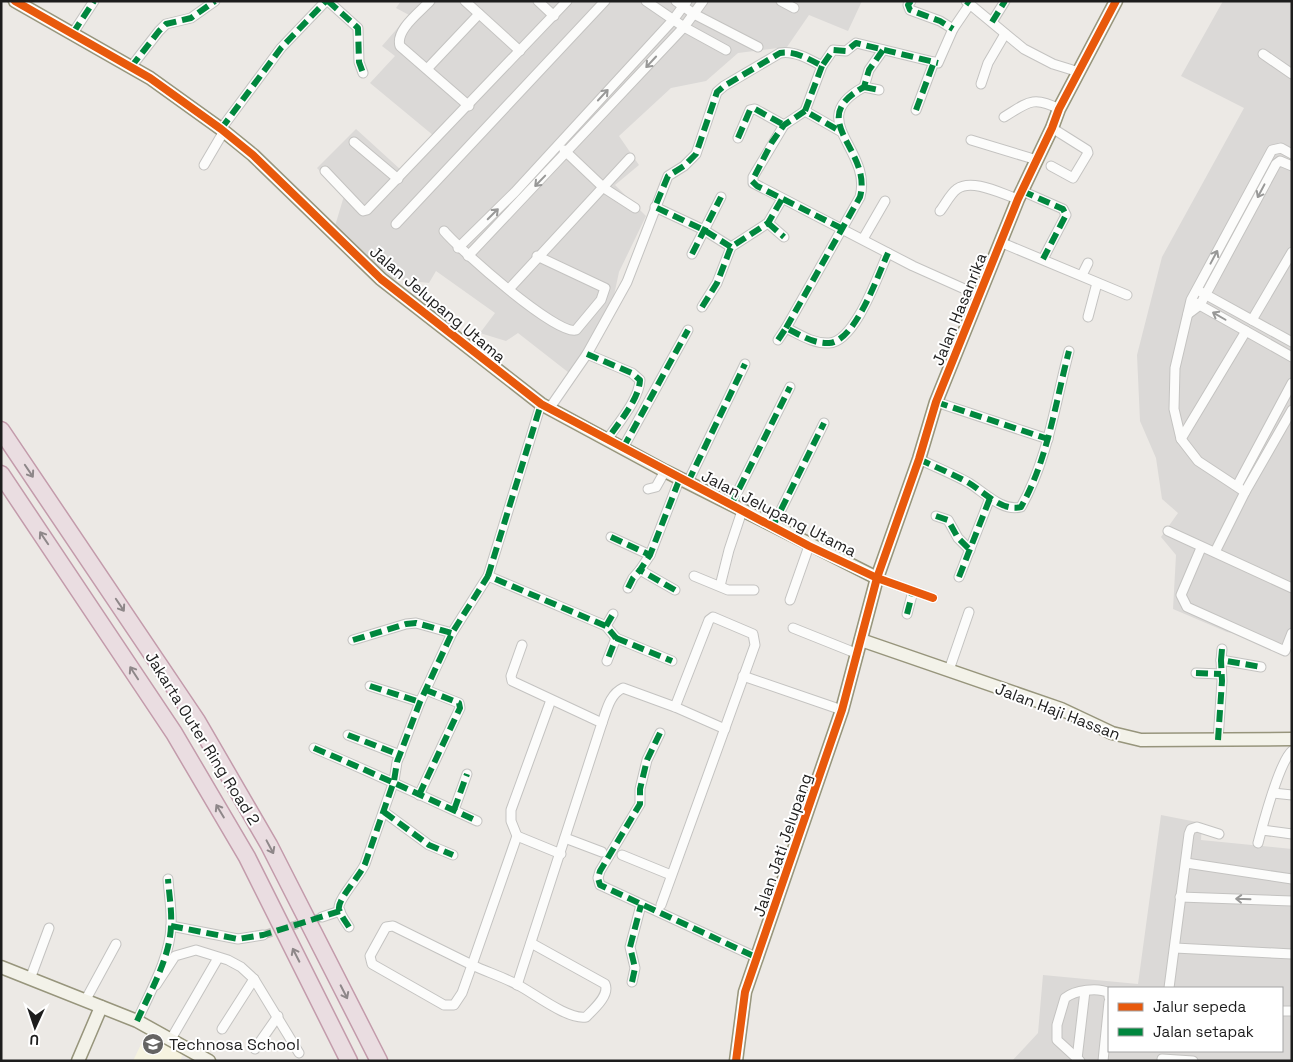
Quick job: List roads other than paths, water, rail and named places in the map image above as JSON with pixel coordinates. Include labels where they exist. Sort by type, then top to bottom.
[{"type":"highway","name":"Jakarta Outer Ring Road 2","points":[[1,430],[197,721],[269,846],[379,1061]]},
{"type":"highway","name":"Jakarta Outer Ring Road 2","points":[[1,474],[174,733],[247,857],[349,1061]]},
{"type":"street","name":"Jalan Jelupang Utama","points":[[15,1],[131,67],[223,130],[253,155],[382,279],[545,407],[809,546],[877,578]]},
{"type":"street","points":[[73,33],[94,1]]},
{"type":"street","points":[[131,67],[159,30],[166,24],[191,18],[215,1]]},
{"type":"street","points":[[204,165],[223,130],[280,48],[327,1],[358,28],[359,62],[363,73]]},
{"type":"street","points":[[430,1],[401,33],[398,40],[400,46],[469,106]]},
{"type":"street","points":[[465,1],[520,51]]},
{"type":"street","points":[[538,1],[554,16]]},
{"type":"street","points":[[325,171],[363,211],[367,210],[469,106],[567,1]]},
{"type":"street","points":[[396,224],[605,1]]},
{"type":"street","points":[[646,1],[684,27],[726,50]]},
{"type":"street","points":[[468,256],[684,27],[703,1]]},
{"type":"street","points":[[781,1],[794,8]]},
{"type":"street","points":[[911,1],[908,5],[910,10],[953,29]]},
{"type":"street","points":[[992,22],[1005,1]]},
{"type":"street","name":"Jalan Hasanrika","points":[[861,640],[877,578],[919,458],[936,402],[978,295],[1059,109],[1116,1]]},
{"type":"street","points":[[458,248],[515,192],[673,20],[682,3],[694,14],[758,47]]},
{"type":"street","points":[[978,295],[888,253],[757,186],[752,181],[772,142],[784,125],[805,111],[822,66],[835,49],[846,51],[856,43],[938,62],[953,29],[968,3],[1031,53],[1053,64],[1080,72]]},
{"type":"street","points":[[427,69],[479,14]]},
{"type":"street","points":[[981,84],[988,62],[1005,34]]},
{"type":"street","points":[[864,87],[869,70],[883,50]]},
{"type":"street","points":[[349,928],[340,911],[341,900],[362,873],[394,781],[400,755],[420,702],[452,633],[488,576],[545,407],[587,354],[627,282],[668,176],[684,166],[696,154],[713,99],[724,86],[784,52],[809,59],[822,66]]},
{"type":"street","points":[[1262,54],[1292,74]]},
{"type":"street","points":[[916,110],[934,62]]},
{"type":"street","points":[[778,340],[860,197],[862,177],[853,152],[840,131],[838,114],[841,104],[849,95],[864,87],[879,90]]},
{"type":"street","points":[[1004,117],[1020,105],[1034,101],[1044,101],[1059,109]]},
{"type":"street","points":[[738,138],[750,110],[755,108],[784,125]]},
{"type":"street","points":[[805,111],[840,131]]},
{"type":"street","points":[[1051,166],[1073,178],[1088,154],[1087,150],[1052,128]]},
{"type":"street","points":[[971,140],[1037,160]]},
{"type":"street","points":[[354,142],[398,179]]},
{"type":"street","points":[[557,145],[568,152],[604,188],[636,208]]},
{"type":"street","points":[[1277,148],[1280,161]]},
{"type":"street","points":[[1195,302],[1196,290],[1272,150],[1277,148],[1292,154]]},
{"type":"street","points":[[510,288],[537,256],[604,188],[630,158]]},
{"type":"street","points":[[1280,161],[1292,166]]},
{"type":"street","points":[[1245,492],[1198,461],[1189,452],[1181,438],[1174,409],[1175,368],[1179,342],[1188,314],[1195,302],[1205,294],[1276,164],[1280,161]]},
{"type":"street","points":[[940,211],[957,188],[977,186],[1020,195],[1062,208],[1066,216],[1042,259]]},
{"type":"street","points":[[692,254],[721,197]]},
{"type":"street","points":[[702,307],[717,283],[731,247],[768,223],[782,199]]},
{"type":"street","points":[[863,239],[885,201]]},
{"type":"street","points":[[655,208],[704,230],[731,247]]},
{"type":"street","points":[[768,223],[784,237]]},
{"type":"street","points":[[444,231],[458,248],[543,316],[565,330],[576,330],[601,300],[605,288],[537,256]]},
{"type":"street","points":[[1000,242],[1126,295]]},
{"type":"street","points":[[1252,320],[1292,252]]},
{"type":"street","points":[[786,328],[819,342],[830,343],[840,340],[849,332],[865,304],[888,253]]},
{"type":"street","points":[[1082,275],[1088,263]]},
{"type":"street","points":[[1088,317],[1097,283]]},
{"type":"street","points":[[1196,290],[1292,342]]},
{"type":"street","points":[[1195,302],[1292,358]]},
{"type":"street","points":[[623,448],[688,330]]},
{"type":"street","points":[[1181,438],[1246,331]]},
{"type":"street","points":[[919,458],[968,483],[990,498],[1012,508],[1021,507],[1030,491],[1048,439],[1069,351]]},
{"type":"street","points":[[587,354],[632,373],[640,380],[628,408],[607,440]]},
{"type":"street","points":[[628,588],[650,555],[684,480],[745,364]]},
{"type":"street","points":[[1237,486],[1292,383]]},
{"type":"street","points":[[720,586],[737,508],[790,387]]},
{"type":"street","points":[[936,402],[1048,439]]},
{"type":"street","points":[[1215,552],[1245,492],[1292,410]]},
{"type":"street","points":[[773,526],[824,423]]},
{"type":"street","points":[[648,488],[656,487],[665,471]]},
{"type":"street","points":[[959,577],[990,498]]},
{"type":"street","points":[[936,516],[948,520],[958,538],[970,550]]},
{"type":"street","points":[[1168,531],[1201,548],[1215,552],[1292,588]]},
{"type":"street","points":[[611,537],[650,555]]},
{"type":"street","points":[[790,600],[809,546]]},
{"type":"street","points":[[1201,548],[1181,595],[1187,607],[1285,651],[1292,633]]},
{"type":"street","points":[[640,570],[674,590]]},
{"type":"street","points":[[488,576],[606,626],[616,638],[672,661]]},
{"type":"street","points":[[694,576],[735,592],[754,590]]},
{"type":"street","points":[[877,578],[933,598]]},
{"type":"street","points":[[907,614],[913,591]]},
{"type":"street","points":[[949,670],[969,612]]},
{"type":"street","points":[[606,626],[613,614]]},
{"type":"street","points":[[661,905],[755,645],[753,634],[720,618],[713,617],[705,623],[676,707]]},
{"type":"street","points":[[353,640],[411,624],[426,625],[452,633]]},
{"type":"street","points":[[793,628],[858,654]]},
{"type":"street","points":[[608,660],[616,638]]},
{"type":"street","name":"Jalan Jati Jelupang","points":[[736,1061],[740,1040],[741,1010],[842,710],[861,640]]},
{"type":"street","name":"Jalan Haji Hassan","points":[[861,640],[1061,709],[1125,738],[1141,740],[1292,740]]},
{"type":"street","points":[[522,645],[512,680],[602,723]]},
{"type":"street","points":[[1218,740],[1222,649]]},
{"type":"street","points":[[1221,660],[1261,667]]},
{"type":"street","points":[[1196,673],[1222,674]]},
{"type":"street","points":[[743,676],[842,710]]},
{"type":"street","points":[[370,686],[420,702]]},
{"type":"street","points":[[517,985],[602,723],[612,697],[616,692],[623,688],[676,707],[725,728]]},
{"type":"street","points":[[419,795],[460,708],[459,703],[426,690]]},
{"type":"street","points":[[531,943],[594,976],[604,984],[606,991],[596,1008],[586,1017],[579,1018],[517,985],[472,965],[393,926],[386,927],[370,956],[372,964],[449,1007],[458,1001],[472,965],[517,836],[511,822],[511,810],[551,700]]},
{"type":"street","points":[[660,733],[647,760],[640,789],[640,804],[600,871],[598,878],[600,885],[641,906],[699,929],[758,958]]},
{"type":"street","points":[[348,735],[400,755]]},
{"type":"street","points":[[314,748],[394,781],[419,795],[477,821]]},
{"type":"street","points":[[1258,844],[1286,757],[1292,751]]},
{"type":"street","points":[[454,810],[467,774]]},
{"type":"street","points":[[1274,793],[1292,795]]},
{"type":"street","points":[[384,812],[429,845],[453,855]]},
{"type":"street","points":[[1169,987],[1180,897],[1191,829],[1197,827],[1219,834]]},
{"type":"street","points":[[1262,830],[1292,834]]},
{"type":"street","points":[[517,836],[561,854]]},
{"type":"street","points":[[565,838],[602,852]]},
{"type":"street","points":[[622,855],[671,875]]},
{"type":"street","points":[[1186,863],[1292,879]]},
{"type":"street","points":[[137,1021],[164,958],[171,926],[168,879]]},
{"type":"street","points":[[1180,897],[1292,900]]},
{"type":"street","points":[[632,982],[635,968],[630,947],[641,906]]},
{"type":"street","points":[[322,917],[340,911]]},
{"type":"street","points":[[171,926],[238,939],[262,935]]},
{"type":"street","points":[[30,979],[49,928]]},
{"type":"street","points":[[85,1001],[116,944]]},
{"type":"street","points":[[1175,948],[1292,954]]},
{"type":"street","points":[[156,985],[174,956],[196,950],[241,967],[254,979],[299,1053]]},
{"type":"street","points":[[171,1039],[218,958]]},
{"type":"street","points":[[1,967],[137,1021],[209,1061]]},
{"type":"street","points":[[222,1029],[254,979]]},
{"type":"street","points":[[1078,1060],[1085,991]]},
{"type":"street","points":[[1078,1060],[1057,1040],[1057,1025],[1065,998],[1085,991],[1105,991],[1108,995]]},
{"type":"street","points":[[78,1061],[101,1007]]},
{"type":"street","points":[[1103,1061],[1108,1012]]},
{"type":"street","points":[[255,1049],[278,1016]]},
{"type":"street","points":[[1162,1057],[1193,1061]]},
{"type":"tunnel","points":[[263,935],[322,917]]},
{"type":"place","name":"Technosa School","points":[[153,1044]]}]
